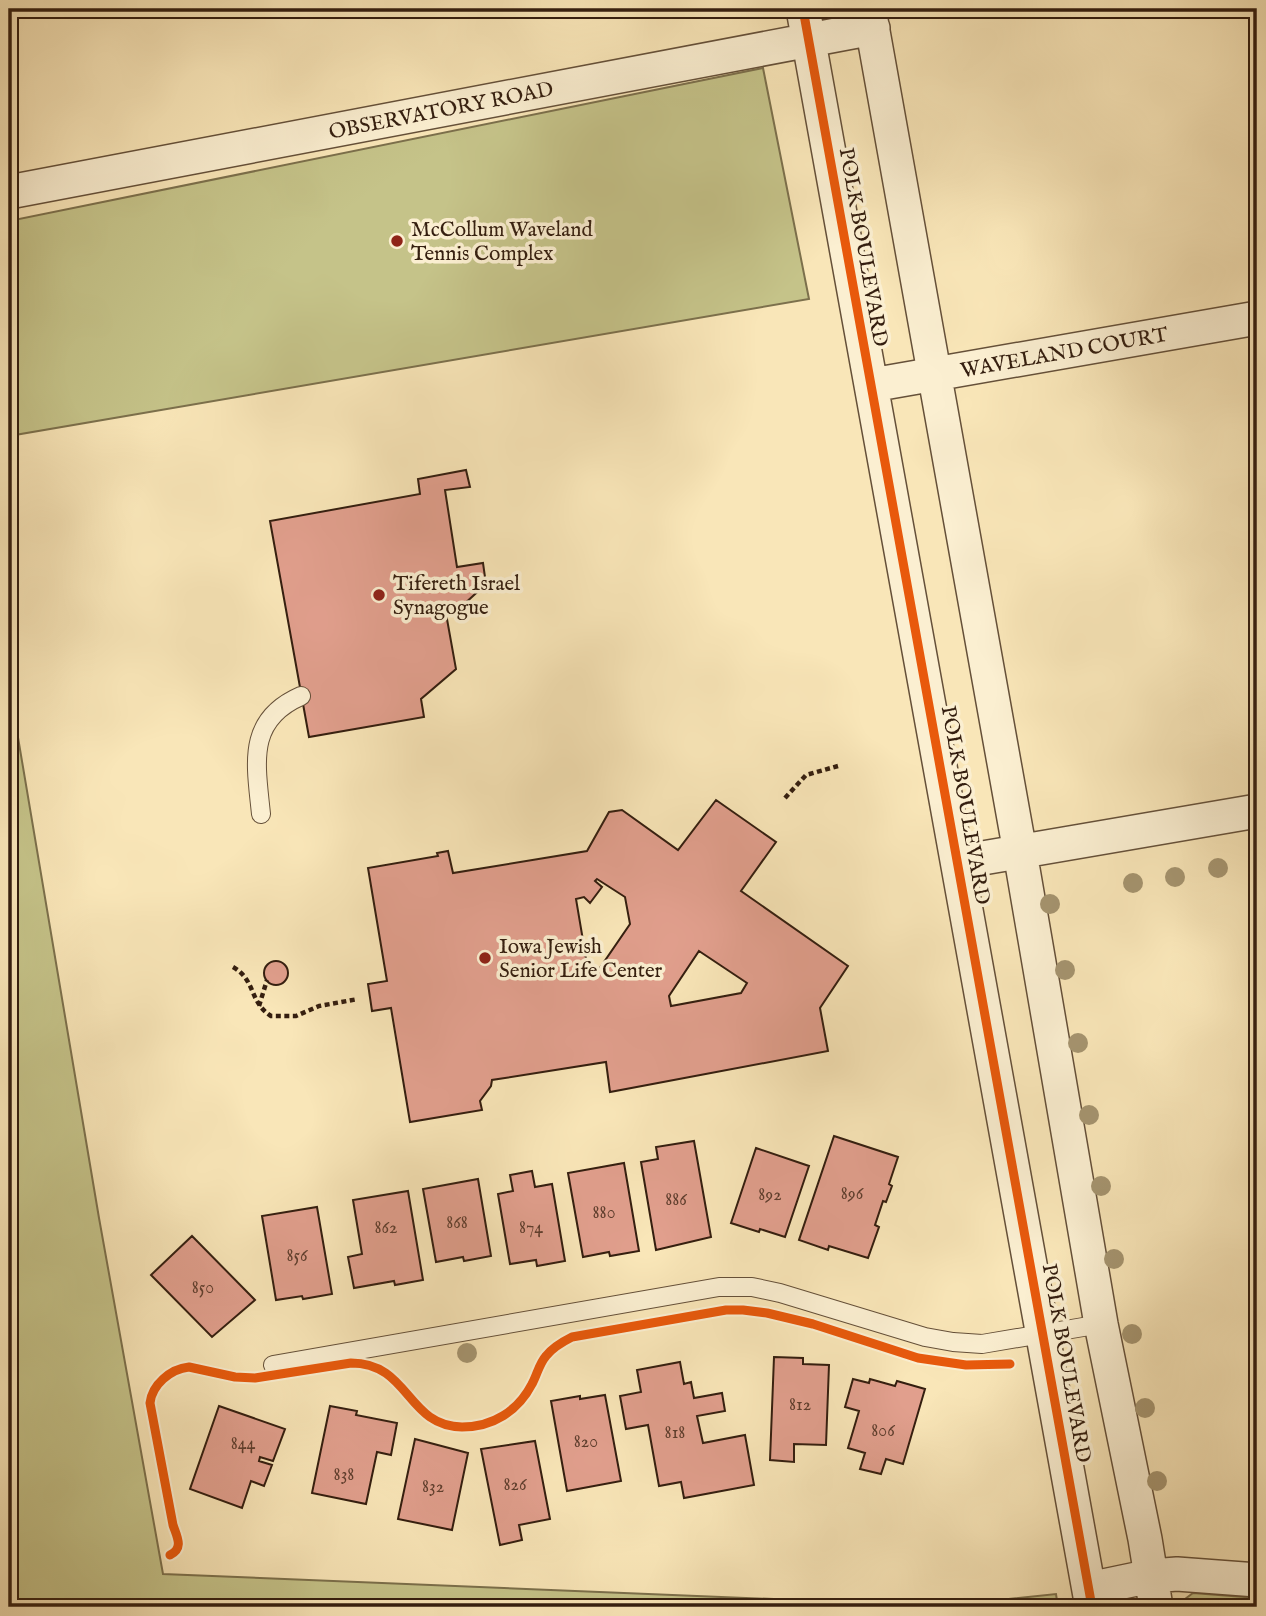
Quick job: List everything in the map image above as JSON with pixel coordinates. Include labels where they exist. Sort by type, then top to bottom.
[{"type":"street","name":"OBSERVATORY ROAD","points":[[9,192],[805,24],[871,18]]},
{"type":"street","name":"POLK BOULEVARD","points":[[871,18],[1101,1324],[1153,1592]]},
{"type":"street","name":"POLK BOULEVARD","points":[[805,24],[1091,1598]]},
{"type":"street","name":"WAVELAND COURT","points":[[872,385],[1257,318]]},
{"type":"street","points":[[959,862],[1257,811]]},
{"type":"street","points":[[1091,1598],[1153,1592],[1177,1574],[1257,1580]]},
{"type":"lane","points":[[261,814],[256,760],[260,735],[269,718],[285,703],[301,696]]},
{"type":"lane","points":[[273,1365],[719,1287],[751,1287],[780,1293],[925,1337],[953,1342],[982,1343],[1101,1324]]},
{"type":"path","points":[[785,798],[806,775],[838,766]]},
{"type":"path","points":[[233,967],[247,977],[259,1006],[271,1016],[296,1016],[320,1006],[358,999]]},
{"type":"path","points":[[259,1006],[267,980]]},
{"type":"shaded area","name":"McCollum Waveland Tennis Complex","points":[[763,68],[809,299],[9,436],[9,221]]},
{"type":"shaded area","points":[[9,684],[99,1218],[163,1574],[942,1606],[1056,1594],[1058,1607],[9,1607]]},
{"type":"shaded area","points":[[1193,1593],[1257,1598],[1257,1607],[1184,1607],[1185,1599]]},
{"type":"building","name":"Tifereth Israel Synagogue","points":[[466,470],[470,487],[445,490],[457,567],[483,563],[486,584],[462,606],[445,608],[456,669],[421,699],[424,717],[309,737],[270,521],[420,494],[418,479]]},
{"type":"building","name":"Iowa Jewish Senior Life Center","points":[[716,800],[776,842],[741,891],[848,966],[820,1008],[828,1051],[610,1092],[606,1062],[492,1080],[491,1086],[480,1101],[482,1110],[410,1122],[391,1008],[372,1011],[368,984],[387,981],[368,868],[438,856],[437,853],[448,851],[453,873],[587,851],[609,812],[622,810],[678,850]],"holes":[[[597,879],[625,897],[630,924],[595,975],[588,970],[576,899],[584,897],[590,903],[602,887],[595,881]],[[699,951],[747,983],[741,993],[671,1006],[669,996]]]},
{"type":"building","points":[[276,961],[285,964],[288,973],[285,982],[276,985],[267,982],[264,973],[267,964]]},
{"type":"building","points":[[834,1136],[898,1157],[889,1184],[892,1186],[886,1202],[883,1201],[875,1225],[879,1227],[868,1258],[829,1246],[828,1250],[799,1240]]},
{"type":"building","points":[[694,1141],[711,1237],[656,1250],[641,1162],[658,1159],[656,1147]]},
{"type":"building","points":[[756,1148],[809,1166],[785,1237],[731,1223]]},
{"type":"building","points":[[624,1163],[639,1251],[610,1256],[609,1252],[583,1257],[568,1173]]},
{"type":"building","points":[[532,1171],[535,1187],[552,1184],[565,1261],[537,1266],[536,1260],[510,1264],[498,1194],[513,1191],[510,1175]]},
{"type":"building","points":[[478,1179],[491,1256],[436,1262],[423,1189]]},
{"type":"building","points":[[408,1191],[423,1280],[395,1285],[394,1281],[354,1288],[348,1257],[362,1254],[353,1200]]},
{"type":"building","points":[[317,1207],[332,1294],[276,1300],[262,1216]]},
{"type":"building","points":[[192,1236],[255,1300],[212,1337],[151,1275]]},
{"type":"building","points":[[774,1357],[803,1358],[803,1364],[829,1365],[826,1445],[794,1444],[794,1462],[770,1460]]},
{"type":"building","points":[[680,1362],[684,1384],[691,1382],[694,1398],[722,1393],[725,1411],[697,1416],[703,1443],[745,1435],[754,1485],[684,1498],[681,1482],[659,1486],[648,1425],[626,1429],[620,1396],[641,1392],[637,1370]]},
{"type":"building","points":[[853,1379],[869,1383],[870,1379],[895,1386],[897,1381],[925,1389],[903,1464],[886,1459],[881,1474],[860,1469],[865,1453],[848,1448],[859,1411],[845,1407]]},
{"type":"building","points":[[605,1395],[621,1481],[567,1491],[551,1401]]},
{"type":"building","points":[[219,1406],[285,1429],[273,1461],[260,1457],[259,1461],[272,1465],[264,1486],[251,1481],[242,1508],[190,1489]]},
{"type":"building","points":[[330,1406],[357,1411],[356,1415],[397,1423],[391,1455],[377,1452],[366,1504],[312,1493]]},
{"type":"building","points":[[415,1439],[468,1453],[452,1530],[398,1519]]},
{"type":"building","points":[[535,1441],[550,1519],[519,1525],[522,1540],[500,1545],[481,1449]]},
{"type":"cycle path","points":[[803,9],[1092,1607]]},
{"type":"cycle path","points":[[170,1555],[177,1549],[178,1542],[150,1403],[158,1384],[182,1368],[255,1378],[351,1363],[370,1366],[397,1383],[429,1417],[444,1424],[462,1427],[494,1421],[512,1409],[526,1394],[546,1356],[572,1337],[726,1310],[767,1313],[813,1324],[918,1358],[966,1365],[1010,1364]]},
{"type":"place","name":"McCollum Waveland Tennis Complex","points":[[397,241]]},
{"type":"place","name":"Tifereth Israel Synagogue","points":[[379,595]]},
{"type":"place","name":"Iowa Jewish Senior Life Center","points":[[485,958]]}]
